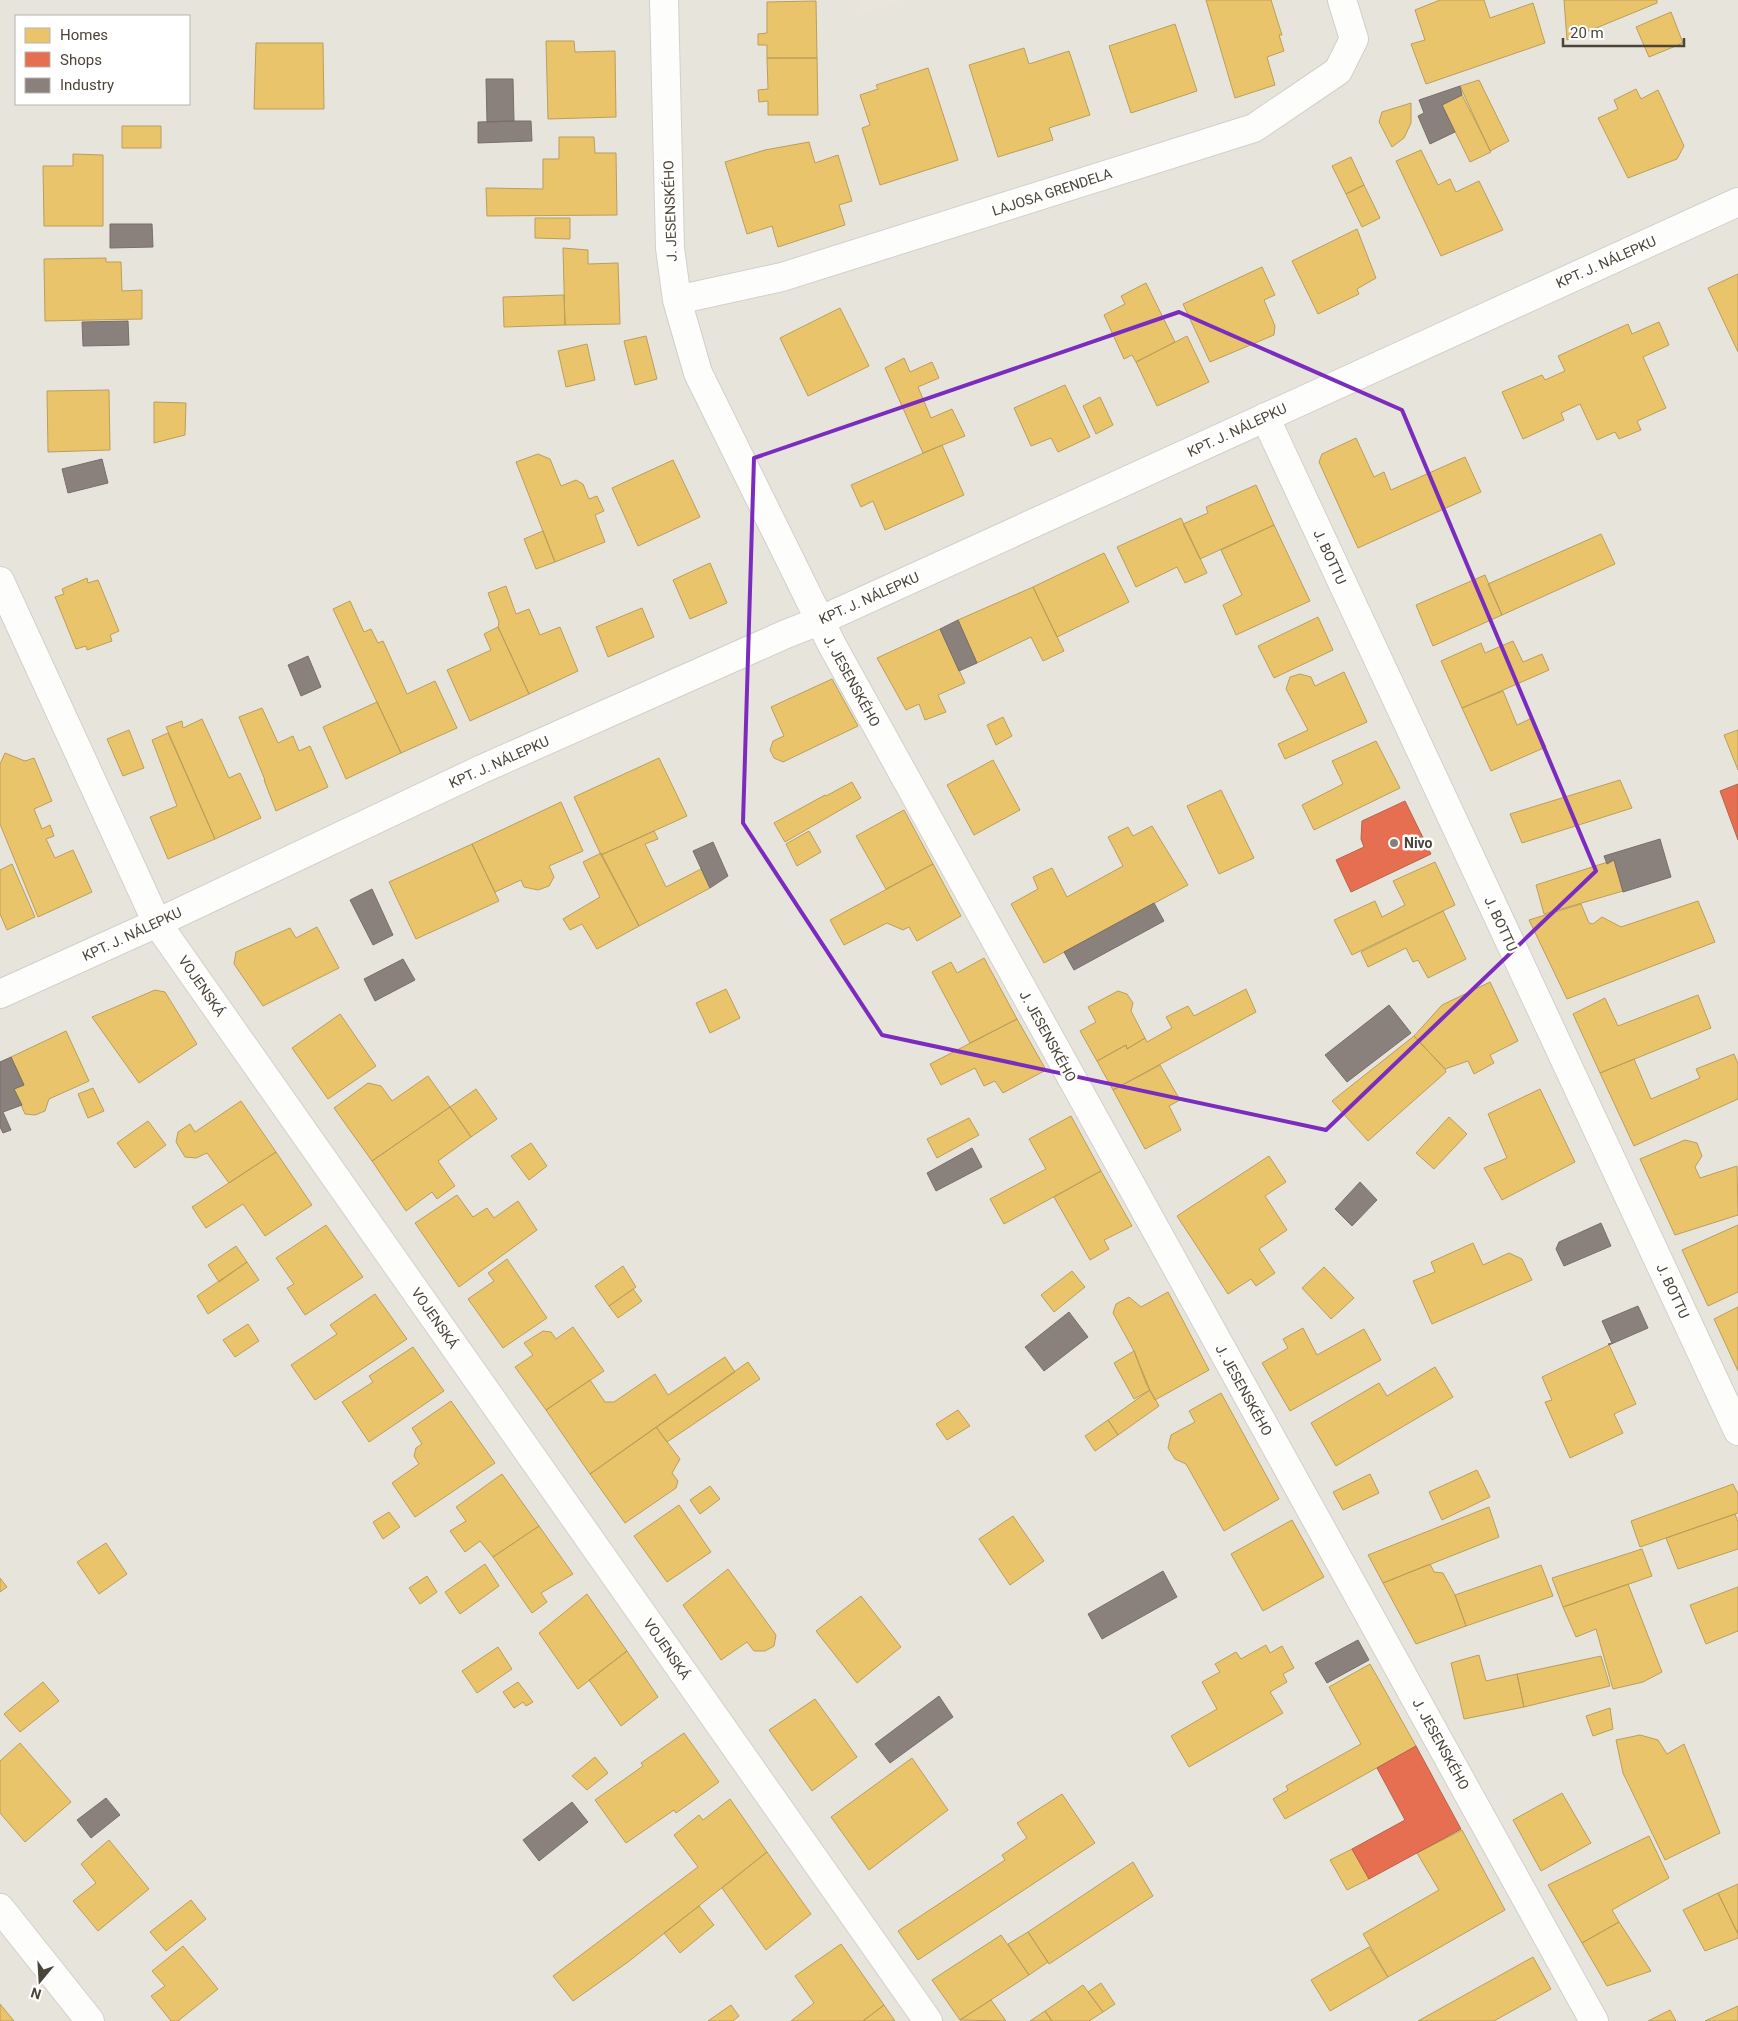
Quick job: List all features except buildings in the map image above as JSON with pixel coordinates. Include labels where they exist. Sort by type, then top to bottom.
[{"type":"street","name":"J. JESENSKÉHO","points":[[664,0],[670,248],[677,300],[698,373],[820,621],[1594,2021]]},
{"type":"street","name":"LAJOSA GRENDELA","points":[[677,300],[782,277],[1254,128],[1338,71],[1354,39],[1342,0]]},
{"type":"street","name":"KPT. J. NÁLEPKU","points":[[0,994],[157,923],[482,769],[786,634],[820,621],[1265,416],[1738,202]]},
{"type":"street","name":"J. BOTTU","points":[[1265,416],[1738,1431]]},
{"type":"street","name":"VOJENSKÁ","points":[[0,581],[157,923],[928,2021]]},
{"type":"street","points":[[0,1908],[90,2021]]},
{"type":"highlighted area","points":[[1179,312],[1402,410],[1596,871],[1326,1130],[882,1035],[743,823],[754,458]]},
{"type":"shaded area","points":[[0,0],[1738,0],[1738,2021],[0,2021]]},
{"type":"shaded area","points":[[858,0],[905,0],[858,15]]},
{"type":"place","name":"Nivo","points":[[1394,843]]}]
